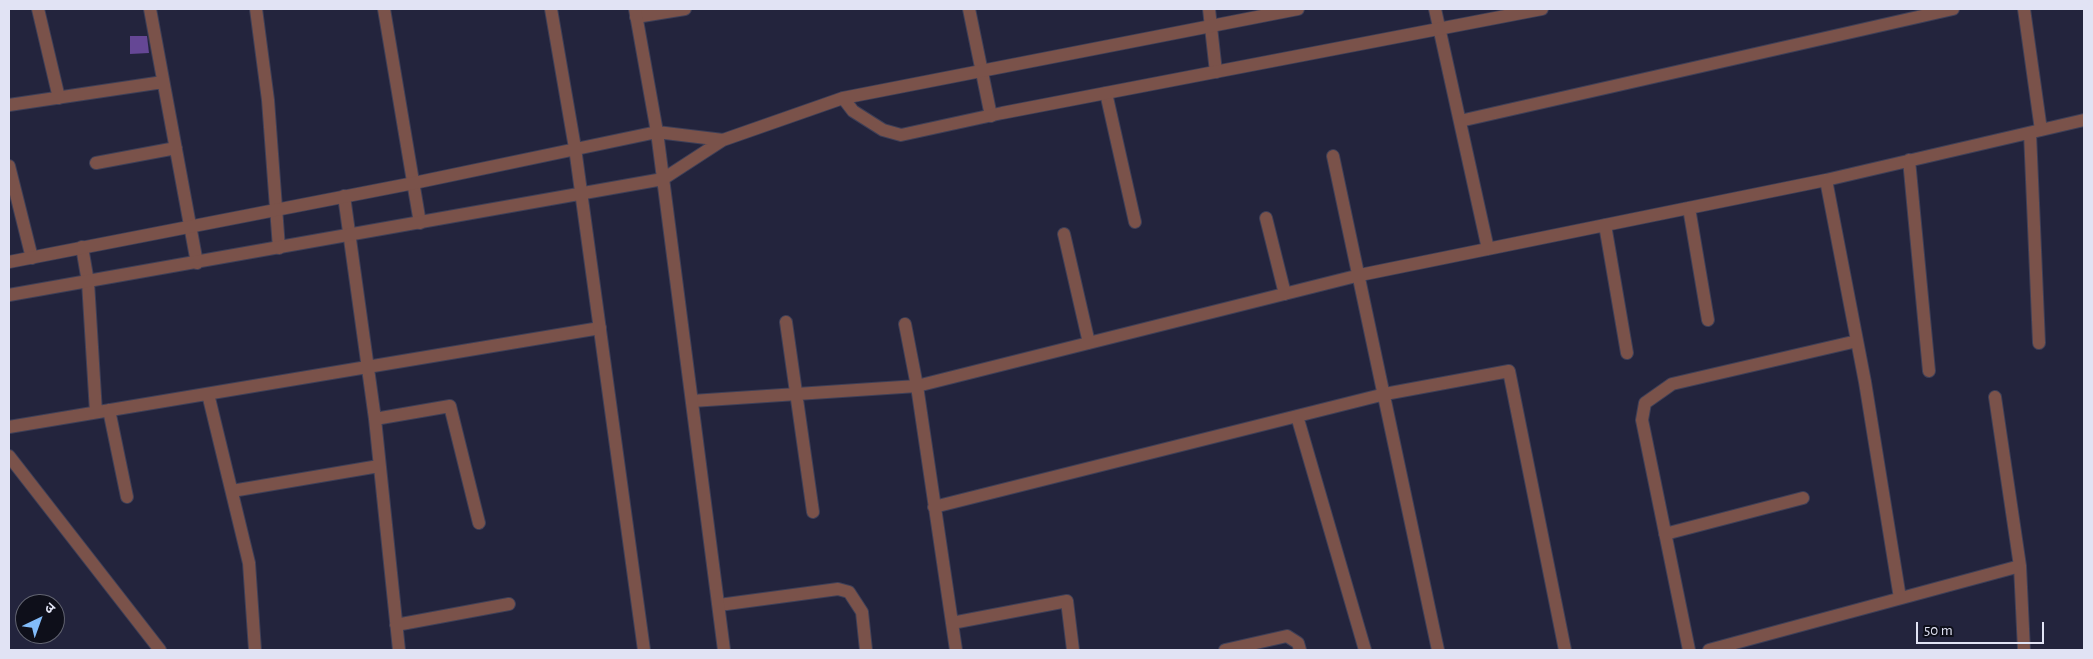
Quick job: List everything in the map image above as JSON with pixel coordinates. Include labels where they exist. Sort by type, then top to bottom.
[{"type":"street","points":[[38,9],[59,98]]},
{"type":"street","points":[[150,9],[197,263]]},
{"type":"street","points":[[256,9],[268,100],[274,209],[279,248]]},
{"type":"street","points":[[384,9],[420,223]]},
{"type":"street","points":[[552,9],[575,148],[644,650]]},
{"type":"street","points":[[685,9],[636,13],[663,179],[724,650]]},
{"type":"street","points":[[969,9],[991,116]]},
{"type":"street","points":[[1209,9],[1216,72]]},
{"type":"street","points":[[9,295],[663,179],[723,140],[843,98],[1298,9]]},
{"type":"street","points":[[1435,9],[1488,249]]},
{"type":"street","points":[[843,98],[853,110],[875,125],[883,130],[901,135],[1106,93],[1542,9]]},
{"type":"street","points":[[1460,121],[1953,9]]},
{"type":"street","points":[[2024,9],[2035,131],[2039,343]]},
{"type":"street","points":[[9,105],[163,82]]},
{"type":"street","points":[[1106,93],[1135,222]]},
{"type":"street","points":[[692,401],[917,386],[1360,276],[1826,180],[2084,120]]},
{"type":"street","points":[[9,262],[190,225],[414,183],[656,132],[723,140]]},
{"type":"street","points":[[96,163],[176,148]]},
{"type":"street","points":[[1333,156],[1438,650]]},
{"type":"street","points":[[1909,160],[1929,371]]},
{"type":"street","points":[[9,166],[32,258]]},
{"type":"street","points":[[1826,180],[1857,341],[1900,598]]},
{"type":"street","points":[[344,196],[351,235],[375,418],[399,650]]},
{"type":"street","points":[[1689,208],[1708,320]]},
{"type":"street","points":[[1266,218],[1285,294]]},
{"type":"street","points":[[1605,225],[1627,353]]},
{"type":"street","points":[[1064,234],[1089,343]]},
{"type":"street","points":[[82,247],[88,282],[102,411],[127,497]]},
{"type":"street","points":[[786,322],[813,512]]},
{"type":"street","points":[[905,324],[917,386],[956,650]]},
{"type":"street","points":[[9,427],[600,328]]},
{"type":"street","points":[[1689,650],[1642,420],[1645,403],[1672,384],[1857,341]]},
{"type":"street","points":[[934,506],[1385,394],[1509,371],[1565,650]]},
{"type":"street","points":[[208,394],[249,563],[256,650]]},
{"type":"street","points":[[1995,398],[2020,566],[2024,650]]},
{"type":"street","points":[[375,418],[450,406],[479,522]]},
{"type":"street","points":[[1296,416],[1365,650]]},
{"type":"street","points":[[9,456],[160,650]]},
{"type":"street","points":[[232,491],[379,466]]},
{"type":"street","points":[[1665,534],[1803,498]]},
{"type":"street","points":[[1708,650],[2020,566]]},
{"type":"street","points":[[719,605],[838,589],[849,592],[862,612],[866,650]]},
{"type":"street","points":[[952,623],[1067,600],[1072,650]]},
{"type":"street","points":[[396,625],[509,604]]},
{"type":"street","points":[[1225,650],[1287,636],[1298,643],[1300,650]]},
{"type":"building","points":[[130,36],[147,36],[149,53],[130,54]]}]
